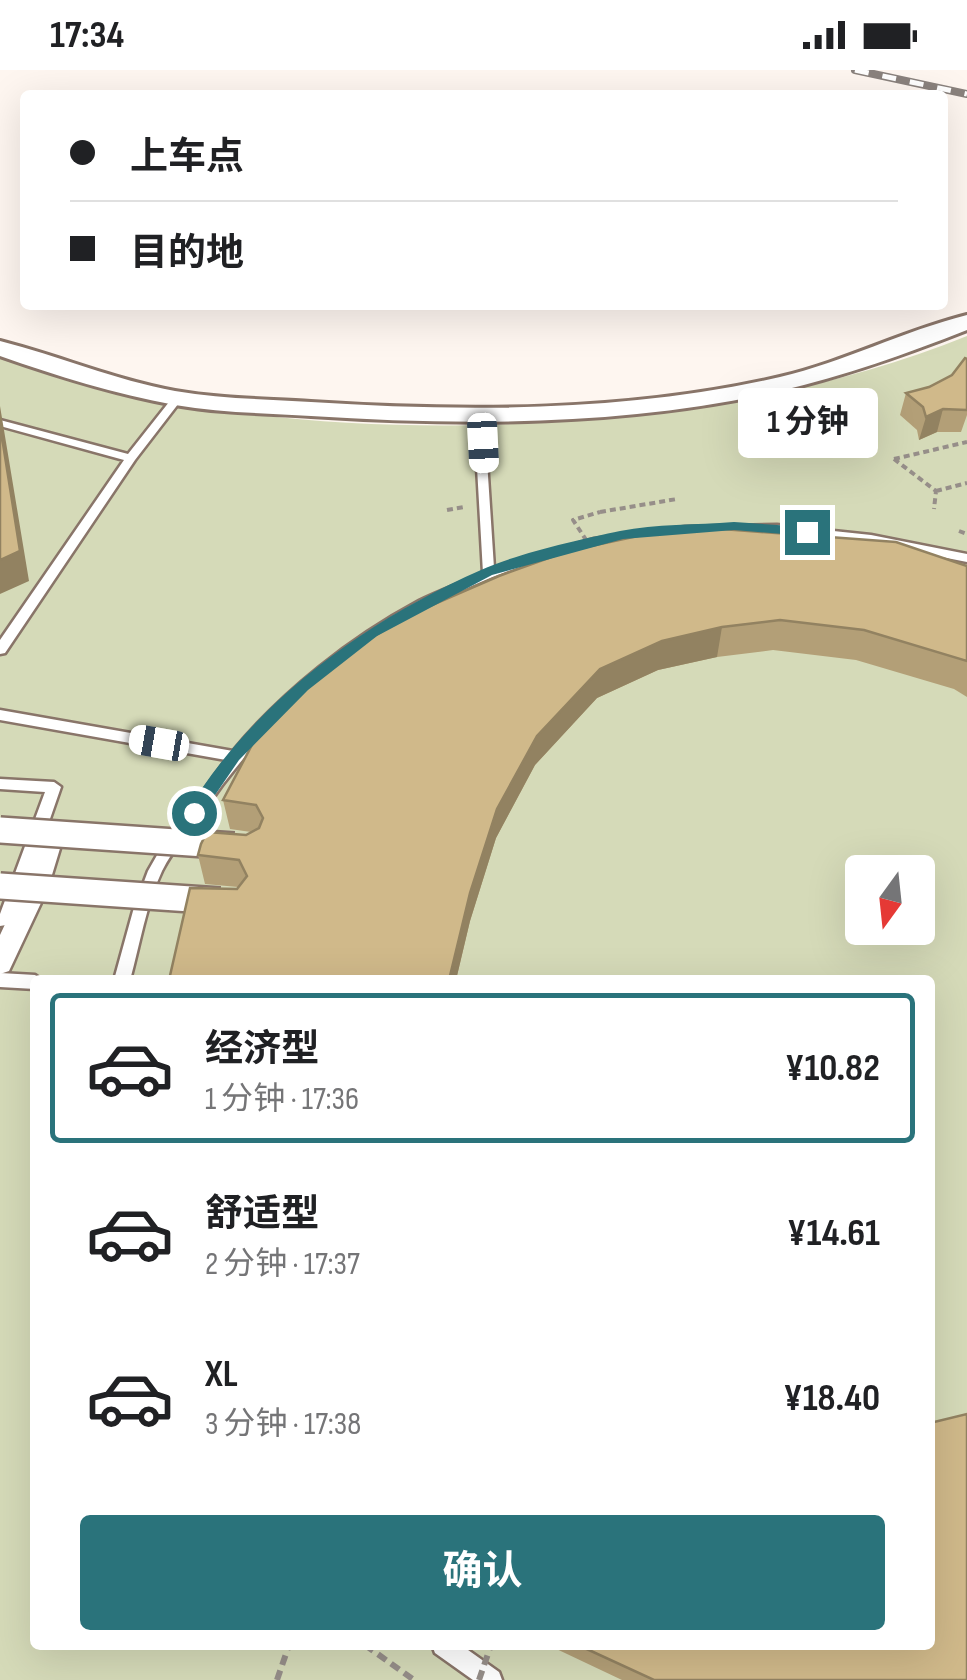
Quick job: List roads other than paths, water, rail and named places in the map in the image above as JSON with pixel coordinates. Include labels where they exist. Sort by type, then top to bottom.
[{"type":"street","points":[[0,348],[72,374],[176,398],[345,412],[479,414],[634,405],[753,389],[861,359],[967,322]]},
{"type":"street","points":[[0,830],[252,847]]},
{"type":"street","points":[[0,963],[35,888],[53,832]]},
{"type":"street","points":[[0,886],[237,902]]},
{"type":"lane","points":[[0,650],[176,398]]},
{"type":"lane","points":[[479,414],[488,572]]},
{"type":"lane","points":[[0,423],[131,458]]},
{"type":"lane","points":[[124,975],[155,870],[233,756],[303,686],[372,633],[488,572],[622,535],[734,526],[844,534],[967,558]]},
{"type":"lane","points":[[0,715],[233,756]]},
{"type":"lane","points":[[0,784],[54,787],[7,920],[0,920]]},
{"type":"lane","points":[[0,980],[30,982]]},
{"type":"lane","points":[[450,1650],[492,1680]]},
{"type":"railway","points":[[855,70],[967,94]]}]
